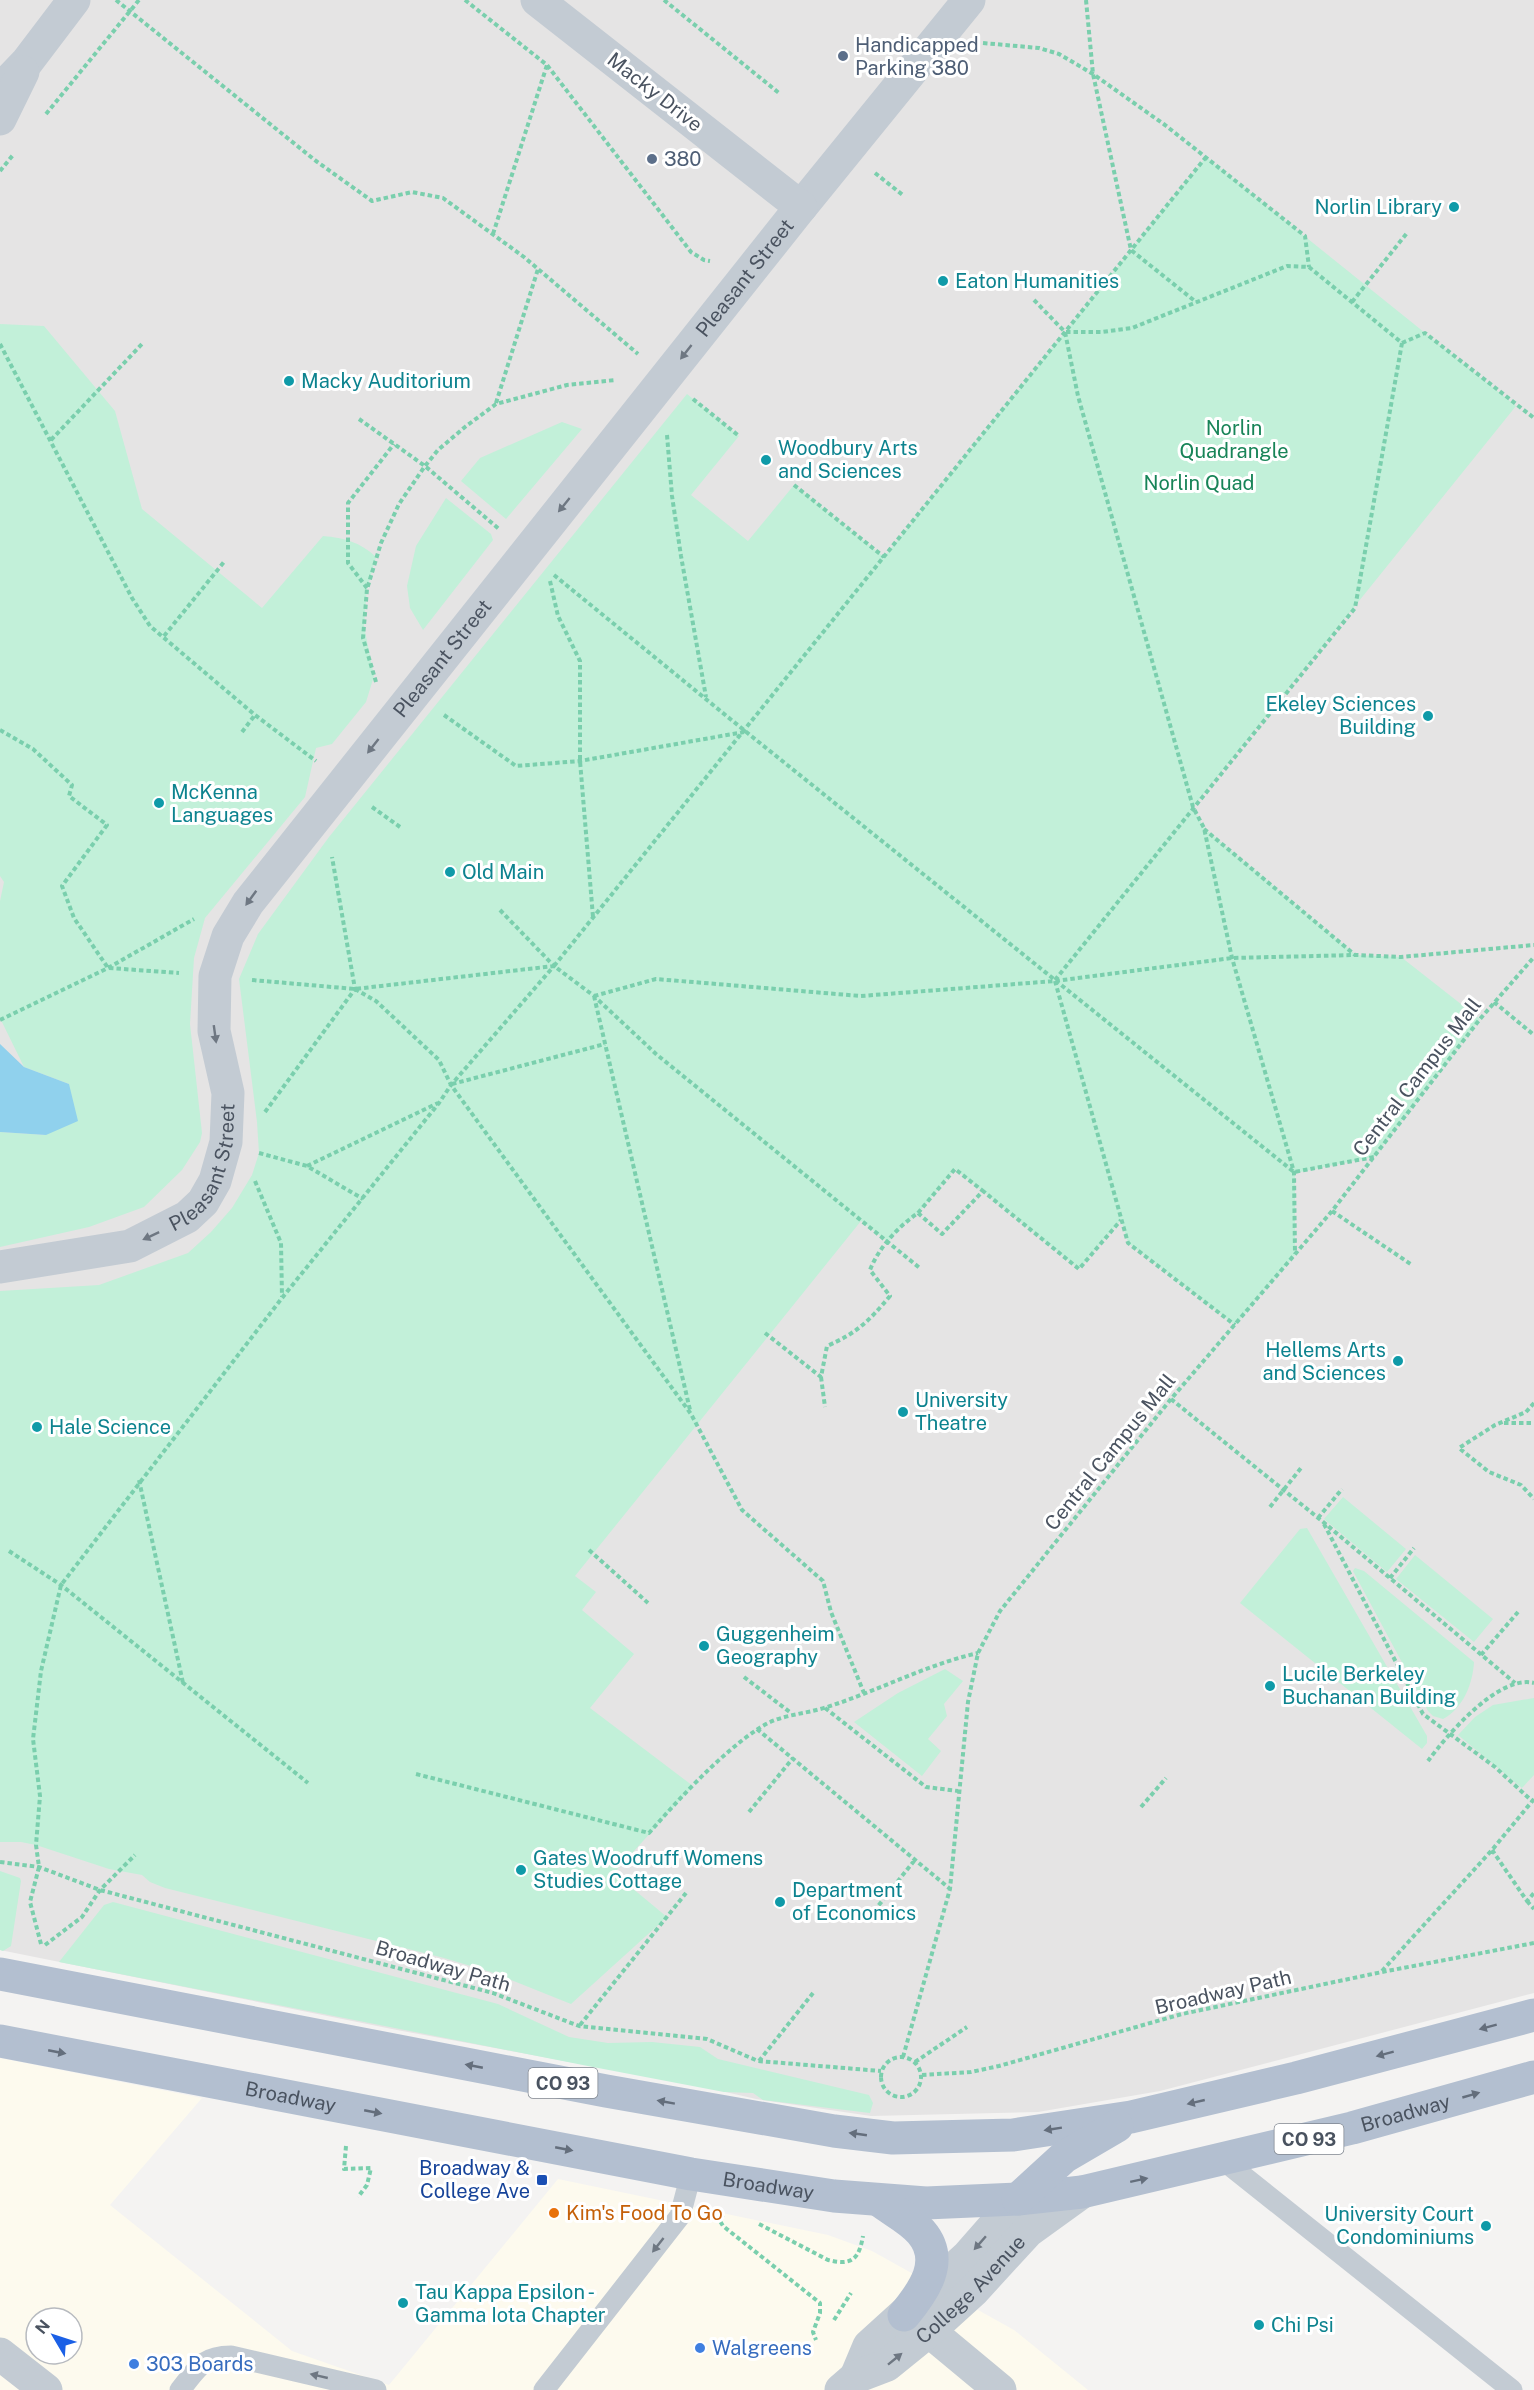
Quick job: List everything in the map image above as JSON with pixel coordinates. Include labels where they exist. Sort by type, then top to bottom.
[{"type":"main road","name":"CO 93","points":[[0,1974],[606,2091],[865,2135],[948,2138],[1013,2135],[1131,2117],[1296,2078],[1534,2015]]},
{"type":"main road","name":"Broadway","points":[[0,2041],[691,2174],[880,2201],[926,2204],[1018,2199],[1082,2192],[1352,2128],[1534,2077]]},
{"type":"main road","points":[[1018,2199],[1064,2157],[1131,2117]]},
{"type":"main road","points":[[880,2201],[921,2232],[930,2250],[931,2275],[923,2291],[917,2323]]},
{"type":"street","points":[[0,90],[27,62],[74,0]]},
{"type":"street","name":"Macky Drive","points":[[537,0],[801,207]]},
{"type":"street","name":"Pleasant Street","points":[[0,1267],[130,1246],[187,1217],[203,1202],[215,1181],[226,1142],[228,1093],[214,1031],[215,976],[228,936],[248,903],[676,386],[801,207],[969,0]]},
{"type":"street","points":[[0,120],[27,62]]},
{"type":"street","name":"College Avenue","points":[[849,2384],[869,2346],[917,2323],[973,2291],[1028,2231],[1082,2192]]},
{"type":"street","name":"College Avenue","points":[[917,2323],[968,2256],[1018,2199]]},
{"type":"street","points":[[917,2323],[1000,2390]]},
{"type":"street","points":[[0,2354],[46,2390]]},
{"type":"lane","points":[[1223,2160],[1512,2390]]},
{"type":"lane","points":[[544,2390],[680,2216],[691,2174]]},
{"type":"lane","points":[[180,2390],[201,2364],[214,2356],[231,2356],[376,2390]]},
{"type":"path","points":[[116,0],[315,161],[372,201],[411,192],[443,198],[538,269],[676,386],[739,436]]},
{"type":"path","points":[[45,116],[140,0]]},
{"type":"path","points":[[465,0],[547,65],[692,252]]},
{"type":"path","points":[[664,0],[779,93]]},
{"type":"path","points":[[1086,0],[1093,74],[1131,250],[1197,302]]},
{"type":"path","points":[[976,42],[1039,48],[1059,54],[1093,74],[1206,157],[1305,236],[1309,267]]},
{"type":"path","points":[[493,234],[547,65]]},
{"type":"path","points":[[0,171],[18,148]]},
{"type":"path","points":[[135,1855],[100,1890],[82,1917],[42,1947],[30,1902],[39,1867],[36,1845],[40,1796],[33,1739],[41,1671],[61,1585],[139,1480],[451,1085],[554,966],[1206,157]]},
{"type":"path","points":[[872,171],[904,196]]},
{"type":"path","points":[[1352,302],[1407,233]]},
{"type":"path","points":[[1065,332],[1102,332],[1132,328],[1287,266],[1309,267],[1402,343]]},
{"type":"path","points":[[496,404],[538,269]]},
{"type":"path","points":[[1034,300],[1065,332],[1078,396],[1193,807],[1204,828],[1233,958],[1294,1172],[1295,1255]]},
{"type":"path","points":[[1402,343],[1425,333],[1534,418]]},
{"type":"path","points":[[1055,981],[1354,608],[1402,343]]},
{"type":"path","points":[[0,344],[132,598],[150,626],[255,716],[322,765]]},
{"type":"path","points":[[51,440],[142,344]]},
{"type":"path","points":[[377,685],[363,638],[367,589],[381,543],[399,504],[425,466],[438,450],[496,404],[567,385],[624,378]]},
{"type":"path","points":[[359,418],[425,466],[506,534]]},
{"type":"path","points":[[666,432],[681,556],[706,698]]},
{"type":"path","points":[[367,589],[348,563],[348,503],[394,444]]},
{"type":"path","points":[[794,484],[884,557]]},
{"type":"path","points":[[164,636],[224,562]]},
{"type":"path","points":[[547,569],[1294,1172],[1374,1157]]},
{"type":"path","points":[[549,578],[558,616],[580,662],[580,761],[593,917]]},
{"type":"path","points":[[444,715],[516,766],[580,761],[745,731]]},
{"type":"path","points":[[242,732],[255,716]]},
{"type":"path","points":[[0,730],[33,749],[72,785],[69,796],[107,825],[62,886],[74,918],[108,968]]},
{"type":"path","points":[[1204,828],[1356,955]]},
{"type":"path","points":[[264,1113],[355,989],[331,848]]},
{"type":"path","points":[[500,910],[554,966],[594,996],[656,1054],[921,1269]]},
{"type":"path","points":[[594,996],[656,979],[861,996],[1055,981],[1233,958],[1356,955],[1401,957],[1534,945]]},
{"type":"path","name":"Central Campus Mall","points":[[903,2056],[950,1889],[968,1702],[978,1653],[1000,1611],[1172,1399],[1332,1211],[1494,1002],[1534,957]]},
{"type":"path","points":[[0,1020],[108,968],[355,989],[554,966]]},
{"type":"path","points":[[1055,981],[1128,1243],[1235,1325]]},
{"type":"path","points":[[355,989],[376,1001],[439,1060],[451,1085],[691,1414],[742,1510],[824,1581],[831,1612],[864,1693]]},
{"type":"path","points":[[594,996],[691,1414]]},
{"type":"path","points":[[1494,1002],[1534,1035]]},
{"type":"path","points":[[451,1085],[605,1044]]},
{"type":"path","points":[[307,1166],[439,1103]]},
{"type":"path","points":[[259,1153],[307,1166],[363,1199]]},
{"type":"path","points":[[825,1407],[821,1377],[827,1346],[849,1336],[875,1314],[890,1296],[870,1270],[874,1260],[955,1169],[1079,1269],[1121,1220]]},
{"type":"path","points":[[252,1175],[281,1244],[282,1298]]},
{"type":"path","points":[[918,1213],[942,1234],[983,1191]]},
{"type":"path","points":[[1332,1211],[1412,1265]]},
{"type":"path","points":[[765,1333],[821,1377]]},
{"type":"path","points":[[1172,1399],[1320,1519],[1515,1683]]},
{"type":"path","points":[[1534,1402],[1526,1412],[1500,1423],[1459,1448],[1489,1472],[1521,1485],[1534,1499]]},
{"type":"path","points":[[1500,1423],[1534,1423]]},
{"type":"path","points":[[1270,1507],[1301,1468]]},
{"type":"path","points":[[139,1480],[183,1683]]},
{"type":"path","points":[[1320,1519],[1342,1489]]},
{"type":"path","points":[[1320,1519],[1423,1714],[1495,1767],[1533,1800],[1492,1850],[1382,1972]]},
{"type":"path","points":[[1390,1578],[1414,1548]]},
{"type":"path","points":[[589,1550],[648,1603]]},
{"type":"path","points":[[9,1551],[61,1585],[308,1783]]},
{"type":"path","points":[[1481,1655],[1518,1612]]},
{"type":"path","points":[[416,1774],[649,1833],[693,1786],[757,1729],[773,1720],[825,1708],[950,1660],[978,1653]]},
{"type":"path","points":[[744,1677],[792,1714]]},
{"type":"path","points":[[1428,1761],[1449,1733],[1488,1699],[1515,1683],[1534,1683]]},
{"type":"path","points":[[825,1708],[926,1787],[958,1791]]},
{"type":"path","points":[[757,1729],[950,1889]]},
{"type":"path","points":[[749,1812],[793,1758]]},
{"type":"path","points":[[1141,1807],[1166,1778]]},
{"type":"path","points":[[1492,1850],[1534,1909]]},
{"type":"path","points":[[874,1911],[914,1861]]},
{"type":"path","name":"Broadway Path","points":[[0,1862],[39,1867],[100,1890],[494,1993],[579,2026],[707,2039],[758,2061],[882,2071]]},
{"type":"path","points":[[579,2026],[686,1893]]},
{"type":"path","points":[[1527,1902],[1534,1893]]},
{"type":"path","name":"Broadway Path","points":[[922,2074],[971,2072],[1182,2014],[1534,1943]]},
{"type":"path","points":[[758,2061],[813,1993]]},
{"type":"path","points":[[915,2062],[967,2027]]},
{"type":"path","points":[[903,2056],[915,2062],[922,2074],[915,2093],[902,2098],[885,2090],[880,2078],[884,2065],[890,2060],[903,2056]]},
{"type":"path","points":[[346,2146],[344,2169],[371,2168],[367,2186],[358,2197]]},
{"type":"path","points":[[733,2217],[723,2215],[720,2222],[820,2303],[820,2313],[813,2332],[816,2340]]},
{"type":"path","points":[[752,2220],[828,2260],[844,2262],[852,2260],[860,2252],[864,2235]]},
{"type":"path","points":[[834,2320],[851,2293]]},
{"type":"shaded area","points":[[0,0],[1534,0],[1534,1993],[1160,2091],[1038,2112],[871,2116],[756,2099],[695,2085],[397,2030],[0,1950]]},
{"type":"shaded area","points":[[0,2058],[202,2098],[110,2205],[292,2351],[389,2385],[558,2179],[828,2235],[872,2251],[1014,2330],[1088,2390],[0,2390]]},
{"type":"green space","points":[[1206,157],[1516,406],[1193,807],[1204,828],[1356,955],[1401,957],[1480,1019],[1374,1157],[1295,1173],[1295,1255],[1235,1325],[1128,1243],[1121,1220],[1079,1269],[955,1169],[918,1213],[904,1224],[888,1242],[861,1221],[575,1576],[596,1592],[582,1610],[634,1654],[590,1708],[693,1786],[614,1873],[667,1917],[571,2004],[494,1973],[444,1958],[165,1888],[150,1882],[142,1875],[109,1869],[36,1845],[0,1842],[0,1291],[99,1285],[188,1253],[232,1208],[252,1175],[259,1153],[239,979],[258,934],[329,837],[687,394],[739,436],[691,495],[748,541],[794,485],[884,557]]},
{"type":"green space","points":[[0,324],[44,326],[115,411],[142,509],[262,608],[323,536],[352,542],[376,557],[367,589],[364,626],[374,676],[366,702],[332,744],[316,748],[305,797],[205,918],[194,958],[190,1024],[202,1133],[200,1142],[182,1170],[144,1207],[89,1227],[0,1247],[0,1132],[46,1135],[69,1084],[24,1067],[0,1018],[0,901],[4,882],[0,876]]},
{"type":"green space","points":[[562,422],[582,429],[506,519],[461,481],[480,458]]},
{"type":"green space","points":[[446,498],[491,534],[493,540],[423,630],[410,608],[407,586],[416,546]]},
{"type":"green space","points":[[1343,1497],[1406,1549],[1387,1572],[1324,1519]]},
{"type":"green space","points":[[1307,1528],[1427,1736],[1427,1743],[1422,1749],[1240,1603],[1300,1529]]},
{"type":"green space","points":[[1415,1555],[1493,1619],[1474,1642],[1396,1579]]},
{"type":"green space","points":[[1355,1568],[1364,1571],[1474,1662],[1472,1678],[1466,1695],[1450,1715],[1443,1719],[1433,1716],[1428,1711],[1353,1571]]},
{"type":"green space","points":[[945,1669],[963,1681],[944,1704],[947,1716],[928,1739],[941,1751],[922,1776],[854,1722],[898,1693]]},
{"type":"green space","points":[[1534,1698],[1534,1775],[1522,1788],[1458,1735],[1475,1717],[1493,1705]]},
{"type":"green space","points":[[0,1871],[20,1878],[21,1881],[11,1946],[3,1951],[0,1950]]},
{"type":"green space","points":[[113,1902],[498,2004],[569,2037],[608,2043],[652,2042],[700,2047],[718,2059],[869,2095],[873,2103],[870,2113],[763,2100],[753,2093],[724,2092],[59,1962],[104,1905]]},
{"type":"water","points":[[0,1044],[24,1067],[69,1084],[78,1121],[46,1135],[0,1132]]},
{"type":"place","name":"Handicapped Parking 380","points":[[843,56]]},
{"type":"place","name":"380","points":[[652,159]]},
{"type":"place","name":"Norlin Library","points":[[1454,207]]},
{"type":"place","name":"Eaton Humanities","points":[[943,281]]},
{"type":"place","name":"Macky Auditorium","points":[[289,381]]},
{"type":"place","name":"Woodbury Arts and Sciences","points":[[766,460]]},
{"type":"place","name":"Ekeley Sciences Building","points":[[1428,716]]},
{"type":"place","name":"McKenna Languages","points":[[159,803]]},
{"type":"place","name":"Old Main","points":[[450,872]]},
{"type":"place","name":"Hellems Arts and Sciences","points":[[1398,1361]]},
{"type":"place","name":"University Theatre","points":[[903,1412]]},
{"type":"place","name":"Hale Science","points":[[37,1427]]},
{"type":"place","name":"Guggenheim Geography","points":[[704,1646]]},
{"type":"place","name":"Lucile Berkeley Buchanan Building","points":[[1270,1686]]},
{"type":"place","name":"Gates Woodruff Womens Studies Cottage","points":[[521,1870]]},
{"type":"place","name":"Department of Economics","points":[[780,1902]]},
{"type":"place","name":"Broadway & College Ave","points":[[542,2180]]},
{"type":"place","name":"Kim's Food To Go","points":[[554,2213]]},
{"type":"place","name":"University Court Condominiums","points":[[1486,2226]]},
{"type":"place","name":"Tau Kappa Epsilon - Gamma Iota Chapter","points":[[403,2303]]},
{"type":"place","name":"Chi Psi","points":[[1259,2325]]},
{"type":"place","name":"Walgreens","points":[[700,2348]]},
{"type":"place","name":"303 Boards","points":[[134,2364]]},
{"type":"park label","name":"Norlin Quadrangle","points":[[1234,440]]},
{"type":"park label","name":"Norlin Quad","points":[[1199,483]]}]
